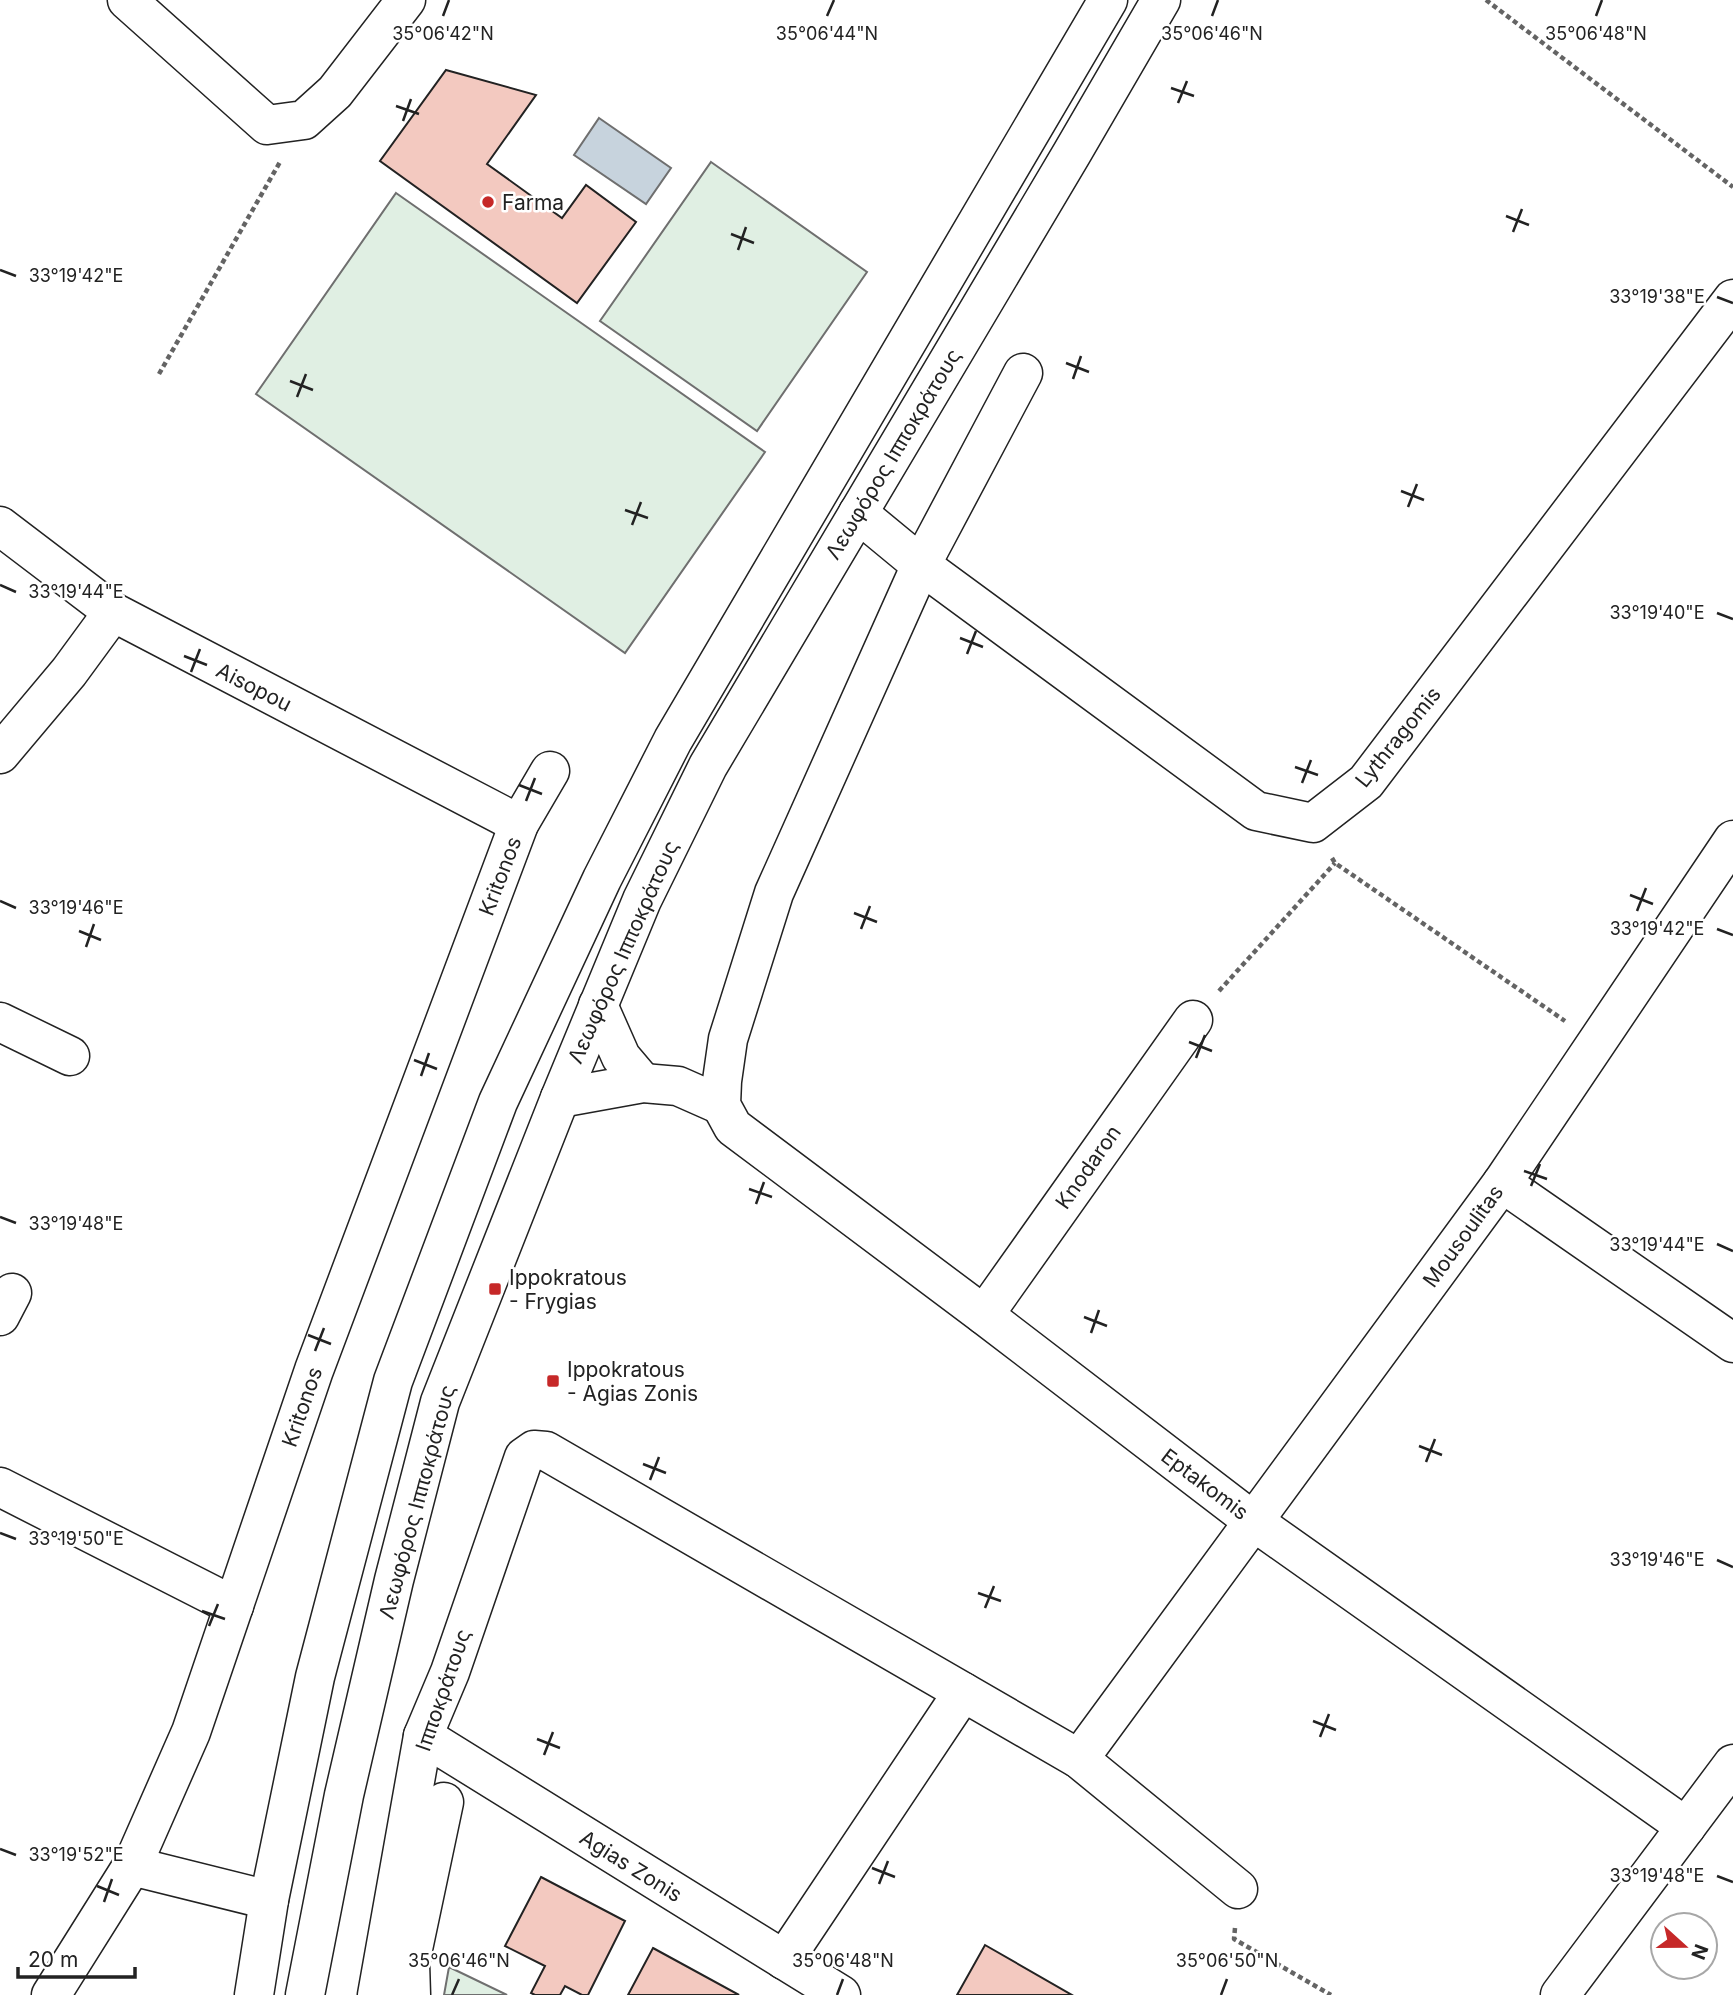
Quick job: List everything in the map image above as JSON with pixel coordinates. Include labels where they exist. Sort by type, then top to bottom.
[{"type":"street","points":[[127,0],[267,125],[304,120],[335,92],[406,0]]},
{"type":"street","points":[[254,1995],[269,1900],[315,1677],[394,1381],[498,1102],[602,879],[673,740],[1108,0]]},
{"type":"street","name":"Λεωφόρος Ιπποκράτους","points":[[305,1995],[351,1768],[394,1580],[440,1402],[560,1098],[642,900],[708,766],[1160,0]]},
{"type":"street","name":"Lythragomis","points":[[1313,823],[1366,782],[1733,299]]},
{"type":"street","points":[[727,1116],[722,1081],[728,1040],[774,893],[921,565],[1023,373]]},
{"type":"street","points":[[858,513],[921,565],[1256,811],[1313,823]]},
{"type":"street","name":"Aisopou","points":[[0,526],[113,612],[519,824]]},
{"type":"street","points":[[0,754],[69,672],[113,612]]},
{"type":"street","name":"Kritonos","points":[[51,1995],[132,1866],[191,1732],[314,1370],[519,824],[550,771]]},
{"type":"street","name":"Mousoulitas","points":[[1079,1759],[1502,1183],[1733,840]]},
{"type":"street","points":[[598,1005],[621,1057],[642,1083]]},
{"type":"street","name":"Knodaron","points":[[984,1315],[1193,1020]]},
{"type":"street","points":[[0,1022],[70,1056]]},
{"type":"street","name":"Eptakomis","points":[[560,1098],[642,1083],[678,1086],[727,1116],[1253,1521],[1686,1827]]},
{"type":"street","points":[[1502,1183],[1733,1343]]},
{"type":"street","name":"Ιπποκράτους","points":[[377,1995],[422,1736],[450,1672],[524,1457],[534,1450],[546,1451],[963,1692]]},
{"type":"street","points":[[0,1487],[234,1606]]},
{"type":"street","points":[[784,1960],[963,1692],[1079,1759],[1238,1889]]},
{"type":"street","name":"Agias Zonis","points":[[422,1736],[841,1995]]},
{"type":"street","points":[[1573,1990],[1733,1763]]},
{"type":"street","points":[[411,1995],[410,1963],[444,1802]]},
{"type":"street","points":[[132,1866],[269,1900]]},
{"type":"path","points":[[1486,0],[1733,187]]},
{"type":"path","points":[[159,374],[304,120]]},
{"type":"path","points":[[1313,823],[1335,863],[1597,1042]]},
{"type":"path","points":[[1193,1020],[1335,863]]},
{"type":"path","points":[[1238,1889],[1234,1939],[1331,1995]]},
{"type":"green space","points":[[711,162],[867,272],[757,431],[600,321]]},
{"type":"green space","points":[[396,193],[765,452],[625,653],[256,394]]},
{"type":"green space","points":[[449,1967],[507,1995],[444,1995]]},
{"type":"shaded area","points":[[599,118],[671,168],[646,204],[574,155]]},
{"type":"building","name":"Farma","points":[[446,70],[536,95],[487,164],[562,218],[586,185],[636,222],[577,303],[380,161]]},
{"type":"building","points":[[541,1877],[625,1921],[588,1995],[582,1995],[565,1986],[560,1995],[531,1993],[545,1966],[505,1946]]},
{"type":"building","points":[[985,1945],[1072,1995],[957,1995]]},
{"type":"building","points":[[653,1948],[739,1995],[628,1995]]},
{"type":"place","name":"Farma","points":[[488,202]]},
{"type":"place","name":"Ippokratous - Frygias","points":[[495,1289]]},
{"type":"place","name":"Ippokratous - Agias Zonis","points":[[553,1381]]}]
